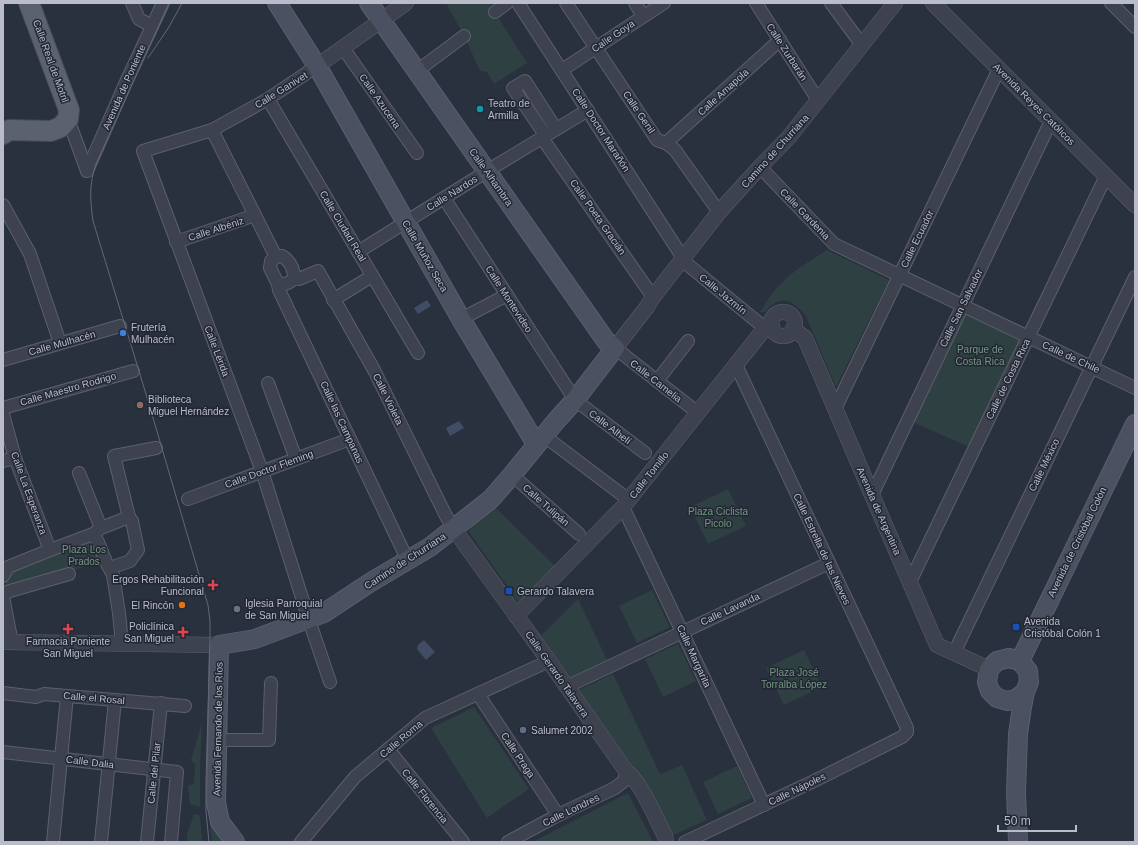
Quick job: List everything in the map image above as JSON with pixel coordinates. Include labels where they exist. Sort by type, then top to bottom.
[{"type":"main road","name":"Calle Real de Motril","points":[[29,3],[69,110],[68,119]]},
{"type":"main road","name":"Calle Muñoz Seca","points":[[277,3],[317,66],[461,319],[540,440]]},
{"type":"main road","name":"Calle Alhambra","points":[[370,3],[606,341],[612,346]]},
{"type":"main road","points":[[5,128],[51,131],[61,127],[68,119]]},
{"type":"main road","name":"Camino de Churriana","points":[[219,645],[255,639],[309,620],[324,613],[371,582],[430,547],[454,529],[491,499],[512,475],[573,398],[594,376],[612,346]]},
{"type":"main road","name":"Camino de Churriana","points":[[573,398],[582,379],[612,346]]},
{"type":"main road","name":"Avenida de Cristóbal Colón","points":[[1020,661],[1135,424]]},
{"type":"main road","name":"Avenida Fernando de los Ríos","points":[[219,645],[216,794],[220,822],[235,842]]},
{"type":"main road","points":[[1018,734],[1008,711],[990,691],[987,682],[989,669],[997,661],[1009,658],[1020,661],[1028,671],[1029,682],[1025,692],[1018,734],[1016,792],[1018,842]]},
{"type":"main road","points":[[997,698],[1007,701],[1016,699],[1025,692]]},
{"type":"main road","points":[[218,813],[248,842]]},
{"type":"street","points":[[132,3],[139,19],[152,26]]},
{"type":"street","name":"Avenida de Poniente","points":[[68,119],[87,171],[163,3]]},
{"type":"street","name":"Calle Ganivet","points":[[143,151],[212,130],[268,99],[406,3]]},
{"type":"street","points":[[495,12],[507,3]]},
{"type":"street","name":"Calle Doctor Marañón","points":[[518,3],[683,259]]},
{"type":"street","name":"Calle Genil","points":[[566,3],[657,140],[666,143],[675,150],[719,212]]},
{"type":"street","points":[[635,3],[643,16]]},
{"type":"street","name":"Calle Goya","points":[[562,70],[664,3]]},
{"type":"street","name":"Calle Zurbarán","points":[[756,3],[818,100]]},
{"type":"street","points":[[831,3],[862,45]]},
{"type":"street","name":"Camino de Churriana","points":[[612,346],[647,307],[653,297],[719,212],[789,137],[895,3]]},
{"type":"street","name":"Avenida Reyes Católicos","points":[[933,3],[1135,205]]},
{"type":"street","points":[[1111,3],[1135,27]]},
{"type":"street","points":[[417,71],[464,36]]},
{"type":"street","name":"Calle Amapola","points":[[666,143],[780,40]]},
{"type":"street","name":"Calle Azucena","points":[[343,48],[417,153]]},
{"type":"street","name":"Calle Ecuador","points":[[835,409],[999,69]]},
{"type":"street","name":"Calle Ciudad Real","points":[[268,99],[418,353]]},
{"type":"street","name":"Calle Nardos","points":[[358,252],[588,110]]},
{"type":"street","name":"Calle San Salvador","points":[[872,495],[1051,121]]},
{"type":"street","points":[[212,130],[276,257]]},
{"type":"street","name":"Calle Poeta Gracián","points":[[548,134],[653,297]]},
{"type":"street","name":"Calle Lérida","points":[[143,151],[262,471],[330,682]]},
{"type":"street","name":"Calle Gardenia","points":[[760,167],[834,244],[899,275]]},
{"type":"street","name":"Calle de Costa Rica","points":[[910,582],[1106,176]]},
{"type":"street","name":"Calle Montevideo","points":[[444,198],[573,398]]},
{"type":"street","points":[[3,206],[30,254],[60,343]]},
{"type":"street","name":"Calle Albéniz","points":[[176,242],[255,216]]},
{"type":"street","points":[[282,256],[288,259],[294,271],[294,278],[291,282],[286,284],[278,284],[270,268],[271,261],[276,257],[282,256]]},
{"type":"street","name":"Calle Jazmín","points":[[683,259],[768,328]]},
{"type":"street","name":"Calle Violeta","points":[[294,278],[299,279],[318,271],[333,300],[374,370],[446,516],[454,529]]},
{"type":"street","name":"Calle de Chile","points":[[899,275],[1135,388]]},
{"type":"street","points":[[333,300],[372,276]]},
{"type":"street","name":"Calle México","points":[[954,653],[1135,277]]},
{"type":"street","name":"Calle las Campanas","points":[[278,284],[279,290],[408,560]]},
{"type":"street","points":[[461,319],[507,295]]},
{"type":"street","name":"Calle Tomillo","points":[[516,616],[626,504],[736,365],[768,328],[774,316],[784,312],[791,315],[795,325],[793,329]]},
{"type":"street","name":"Calle Mulhacén","points":[[3,360],[120,326]]},
{"type":"street","name":"Avenida de Argentina","points":[[793,329],[805,338],[937,645],[989,669]]},
{"type":"street","points":[[657,382],[688,341]]},
{"type":"street","name":"Calle Camelia","points":[[612,346],[698,413]]},
{"type":"street","name":"Calle Estrella de las Nieves","points":[[736,365],[907,728],[906,732]]},
{"type":"street","name":"Calle Maestro Rodrigo","points":[[3,408],[133,371]]},
{"type":"street","points":[[268,383],[296,459]]},
{"type":"street","name":"Calle Alhelí","points":[[573,398],[645,454]]},
{"type":"street","name":"Calle La Esperanza","points":[[3,414],[15,458],[50,550]]},
{"type":"street","name":"Calle Doctor Fleming","points":[[188,499],[350,439]]},
{"type":"street","name":"Calle Margarita","points":[[540,440],[626,504],[682,632],[764,805]]},
{"type":"street","points":[[110,568],[130,562],[138,550],[132,521],[129,517],[114,456],[156,448]]},
{"type":"street","points":[[3,461],[15,458]]},
{"type":"street","points":[[79,473],[97,531],[98,542],[113,575],[122,644]]},
{"type":"street","name":"Calle Tulipán","points":[[512,475],[579,534]]},
{"type":"street","points":[[3,576],[8,567],[129,517]]},
{"type":"street","name":"Calle Gerardo Talavera","points":[[454,529],[626,771],[632,776],[640,788],[665,836],[666,842]]},
{"type":"street","name":"Calle Lavanda","points":[[566,687],[829,563]]},
{"type":"street","points":[[69,574],[3,594],[8,642],[219,645]]},
{"type":"street","name":"Calle Roma","points":[[301,842],[355,776],[425,718],[549,661]]},
{"type":"street","points":[[217,740],[269,740],[271,683]]},
{"type":"street","name":"Calle el Rosal","points":[[3,693],[36,697],[44,694],[184,706]]},
{"type":"street","name":"Calle Praga","points":[[478,694],[558,815]]},
{"type":"street","points":[[53,842],[67,696]]},
{"type":"street","points":[[101,842],[115,700]]},
{"type":"street","name":"Calle del Pilar","points":[[147,842],[161,703]]},
{"type":"street","name":"Calle Nápoles","points":[[685,842],[902,737],[906,732]]},
{"type":"street","name":"Calle Florencia","points":[[388,749],[463,842]]},
{"type":"street","name":"Calle Dalia","points":[[3,752],[177,772],[171,842]]},
{"type":"street","name":"Calle Londres","points":[[508,842],[558,815],[615,788],[624,780],[626,771]]},
{"type":"green space","points":[[446,3],[489,3],[527,63],[494,84],[487,72],[480,71],[464,36]]},
{"type":"green space","points":[[827,250],[889,280],[836,387],[806,316],[801,310],[791,303],[781,301],[776,302],[765,312],[760,312],[772,293],[786,279],[799,268]]},
{"type":"green space","name":"Parque de Costa Rica","points":[[965,311],[1024,338],[971,448],[911,421]]},
{"type":"green space","name":"Plaza Ciclista Picolo","points":[[728,489],[746,526],[708,544],[690,507]]},
{"type":"green space","points":[[495,507],[556,567],[519,603],[469,531],[473,524]]},
{"type":"green space","name":"Plaza Los Prados","points":[[89,540],[94,543],[100,562],[8,590],[4,579],[10,569]]},
{"type":"green space","points":[[652,590],[670,627],[637,643],[619,606]]},
{"type":"green space","points":[[578,599],[607,660],[571,677],[541,636]]},
{"type":"green space","points":[[678,644],[696,681],[663,697],[645,659]]},
{"type":"green space","name":"Plaza José Torralba López","points":[[804,650],[822,687],[784,705],[766,668]]},
{"type":"green space","points":[[613,674],[660,774],[682,765],[707,820],[671,836],[644,782],[579,690]]},
{"type":"green space","points":[[474,707],[529,789],[487,818],[431,728]]},
{"type":"green space","points":[[202,723],[200,807],[190,804],[188,786],[194,783],[195,764],[191,760]]},
{"type":"green space","points":[[737,766],[752,798],[718,814],[703,782]]},
{"type":"green space","points":[[628,793],[653,842],[532,842]]},
{"type":"green space","points":[[194,814],[200,815],[202,842],[187,842],[187,834]]},
{"type":"green space","points":[[213,814],[227,842],[212,842],[209,815]]},
{"type":"water","points":[[427,300],[431,306],[418,314],[414,308]]},
{"type":"water","points":[[459,421],[464,428],[450,436],[446,428]]},
{"type":"water","points":[[424,640],[435,652],[426,660],[417,649],[418,645]]},
{"type":"tram line","points":[[169,3],[96,164],[92,178],[91,199],[93,221],[208,605],[210,637],[206,811],[209,842]]},
{"type":"tram line","points":[[148,58],[169,27],[182,3]]},
{"type":"place","name":"Teatro de Armilla","points":[[480,109]]},
{"type":"place","name":"Frutería Mulhacén","points":[[123,333]]},
{"type":"place","name":"Biblioteca Miguel Hernández","points":[[140,405]]},
{"type":"place","name":"Ergos Rehabilitación Funcional","points":[[213,585]]},
{"type":"place","name":"Gerardo Talavera","points":[[509,591]]},
{"type":"place","name":"El Rincón","points":[[182,605]]},
{"type":"place","name":"Iglesia Parroquial de San Miguel","points":[[237,609]]},
{"type":"place","name":"Avenida Cristóbal Colón 1","points":[[1016,627]]},
{"type":"place","name":"Farmacia Poniente San Miguel","points":[[68,629]]},
{"type":"place","name":"Policlínica San Miguel","points":[[183,632]]},
{"type":"place","name":"Salumet 2002","points":[[523,730]]}]
